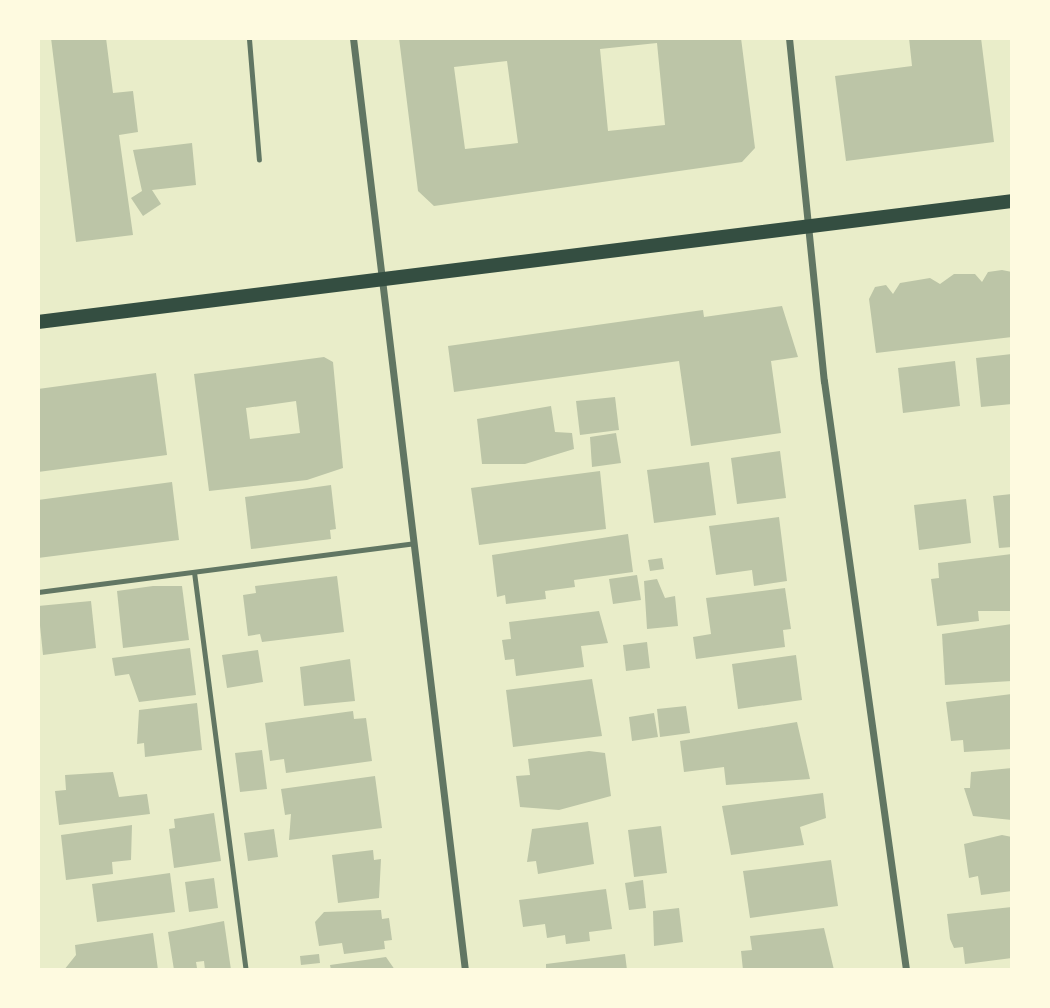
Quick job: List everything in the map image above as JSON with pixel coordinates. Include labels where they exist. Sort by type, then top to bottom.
[{"type":"main road","points":[[38,322],[382,282],[1012,201]]},
{"type":"street","points":[[353,38],[466,970]]},
{"type":"street","points":[[789,38],[824,381],[906,970]]},
{"type":"lane","points":[[259,38],[249,39],[259,160]]},
{"type":"lane","points":[[38,592],[414,543]]},
{"type":"lane","points":[[194,572],[246,970]]},
{"type":"building","points":[[51,38],[106,38],[113,93],[133,91],[138,132],[119,135],[133,235],[76,242]]},
{"type":"building","points":[[399,38],[741,38],[755,148],[742,162],[434,206],[418,191]],"holes":[[[657,43],[665,125],[608,131],[600,49]],[[507,61],[518,143],[465,149],[454,67]]]},
{"type":"building","points":[[909,38],[981,38],[994,142],[846,161],[835,76],[912,66]]},
{"type":"building","points":[[192,143],[196,185],[152,190],[161,204],[143,216],[131,198],[142,191],[133,150]]},
{"type":"building","points":[[988,272],[1012,272],[1012,337],[876,353],[869,299],[875,287],[886,285],[893,294],[900,283],[930,278],[940,284],[954,274],[975,274],[982,282]]},
{"type":"building","points":[[782,306],[798,357],[771,361],[781,433],[691,446],[679,361],[454,392],[448,346],[703,310],[704,317]]},
{"type":"building","points":[[1012,354],[1012,404],[981,407],[976,358]]},
{"type":"building","points":[[324,357],[333,362],[343,468],[307,480],[209,491],[194,374]],"holes":[[[296,401],[300,433],[250,439],[246,408]]]},
{"type":"building","points":[[955,361],[960,406],[903,413],[898,368]]},
{"type":"building","points":[[156,373],[167,455],[38,472],[38,389]]},
{"type":"building","points":[[615,397],[619,430],[580,435],[576,401]]},
{"type":"building","points":[[551,406],[555,432],[572,433],[574,449],[525,464],[482,464],[477,419]]},
{"type":"building","points":[[616,433],[621,463],[592,467],[590,437]]},
{"type":"building","points":[[780,451],[786,498],[737,504],[731,458]]},
{"type":"building","points":[[709,462],[716,515],[654,523],[647,470]]},
{"type":"building","points":[[600,471],[606,529],[479,545],[471,488]]},
{"type":"building","points":[[172,482],[179,540],[38,558],[38,500]]},
{"type":"building","points":[[331,485],[336,529],[330,530],[331,539],[251,549],[245,497]]},
{"type":"building","points":[[1012,494],[1012,547],[999,548],[993,496]]},
{"type":"building","points":[[966,499],[971,543],[919,550],[914,505]]},
{"type":"building","points":[[779,517],[787,581],[754,586],[752,570],[716,575],[709,526]]},
{"type":"building","points":[[628,534],[633,572],[574,580],[575,587],[545,591],[546,599],[506,604],[505,595],[497,597],[492,555]]},
{"type":"building","points":[[1012,554],[1012,611],[978,611],[979,621],[937,626],[931,579],[939,578],[938,563]]},
{"type":"building","points":[[662,558],[664,569],[650,571],[648,560]]},
{"type":"building","points":[[637,575],[641,600],[613,604],[609,579]]},
{"type":"building","points":[[337,576],[344,632],[262,642],[260,634],[248,636],[243,595],[256,593],[255,586]]},
{"type":"building","points":[[657,579],[665,598],[675,596],[678,626],[647,629],[644,581]]},
{"type":"building","points":[[153,586],[182,586],[189,640],[123,648],[117,591]]},
{"type":"building","points":[[785,588],[791,629],[783,630],[785,647],[696,659],[693,637],[711,634],[706,598]]},
{"type":"building","points":[[91,601],[96,648],[43,655],[38,606]]},
{"type":"building","points":[[599,611],[608,643],[581,646],[584,667],[516,676],[514,659],[505,660],[502,640],[511,639],[509,622]]},
{"type":"building","points":[[1012,624],[1012,681],[945,685],[942,634]]},
{"type":"building","points":[[647,642],[650,668],[626,671],[623,645]]},
{"type":"building","points":[[190,648],[196,695],[139,702],[129,674],[115,676],[112,658]]},
{"type":"building","points":[[258,650],[263,682],[227,688],[222,655]]},
{"type":"building","points":[[796,655],[802,700],[738,709],[732,664]]},
{"type":"building","points":[[350,659],[355,701],[304,706],[300,667]]},
{"type":"building","points":[[592,679],[602,736],[513,747],[506,690]]},
{"type":"building","points":[[1012,694],[1012,749],[964,752],[963,740],[951,741],[946,702]]},
{"type":"building","points":[[197,703],[202,750],[145,757],[144,743],[137,744],[139,710]]},
{"type":"building","points":[[686,706],[690,733],[660,737],[657,709]]},
{"type":"building","points":[[353,711],[354,719],[366,718],[372,761],[286,773],[284,759],[270,761],[265,723]]},
{"type":"building","points":[[654,713],[658,737],[632,741],[629,717]]},
{"type":"building","points":[[797,722],[810,779],[726,785],[724,767],[684,772],[680,741]]},
{"type":"building","points":[[262,750],[267,789],[240,792],[235,753]]},
{"type":"building","points":[[589,751],[605,753],[611,796],[559,810],[520,807],[516,776],[530,775],[528,759]]},
{"type":"building","points":[[1012,768],[1012,820],[973,816],[964,788],[970,788],[971,772]]},
{"type":"building","points":[[113,772],[119,797],[147,794],[150,814],[59,825],[55,791],[66,790],[65,775]]},
{"type":"building","points":[[375,776],[382,828],[289,840],[291,814],[285,815],[281,789]]},
{"type":"building","points":[[823,793],[826,818],[800,827],[804,845],[731,855],[722,806]]},
{"type":"building","points":[[214,813],[221,861],[174,868],[169,829],[175,828],[174,819]]},
{"type":"building","points":[[588,822],[594,864],[538,874],[536,861],[527,862],[532,829]]},
{"type":"building","points":[[132,825],[131,860],[112,862],[113,874],[66,880],[61,835]]},
{"type":"building","points":[[661,826],[667,873],[634,877],[628,830]]},
{"type":"building","points":[[274,829],[278,857],[248,861],[244,833]]},
{"type":"building","points":[[1002,835],[1012,837],[1012,891],[981,895],[978,876],[969,878],[964,844]]},
{"type":"building","points":[[373,850],[374,860],[381,859],[379,898],[338,903],[332,855]]},
{"type":"building","points":[[831,860],[838,906],[750,918],[743,871]]},
{"type":"building","points":[[170,873],[175,912],[97,922],[92,884]]},
{"type":"building","points":[[214,878],[218,908],[189,912],[185,882]]},
{"type":"building","points":[[643,880],[646,908],[629,910],[625,883]]},
{"type":"building","points":[[606,889],[612,929],[589,932],[590,941],[566,944],[565,935],[547,938],[545,924],[523,927],[519,900]]},
{"type":"building","points":[[1012,907],[1012,958],[965,964],[963,947],[954,948],[950,939],[947,914]]},
{"type":"building","points":[[679,908],[683,942],[654,946],[653,911]]},
{"type":"building","points":[[381,910],[382,919],[389,918],[392,940],[384,941],[385,949],[344,954],[342,943],[319,946],[315,922],[324,912]]},
{"type":"building","points":[[224,921],[231,970],[205,970],[204,961],[196,962],[197,968],[174,970],[168,932]]},
{"type":"building","points":[[824,928],[834,970],[743,970],[741,951],[752,950],[750,936]]},
{"type":"building","points":[[153,933],[158,970],[64,970],[76,955],[75,945]]},
{"type":"building","points":[[319,954],[320,963],[301,965],[300,956]]},
{"type":"building","points":[[625,954],[627,970],[546,970],[546,964]]},
{"type":"building","points":[[386,957],[395,970],[331,970],[330,965]]}]
